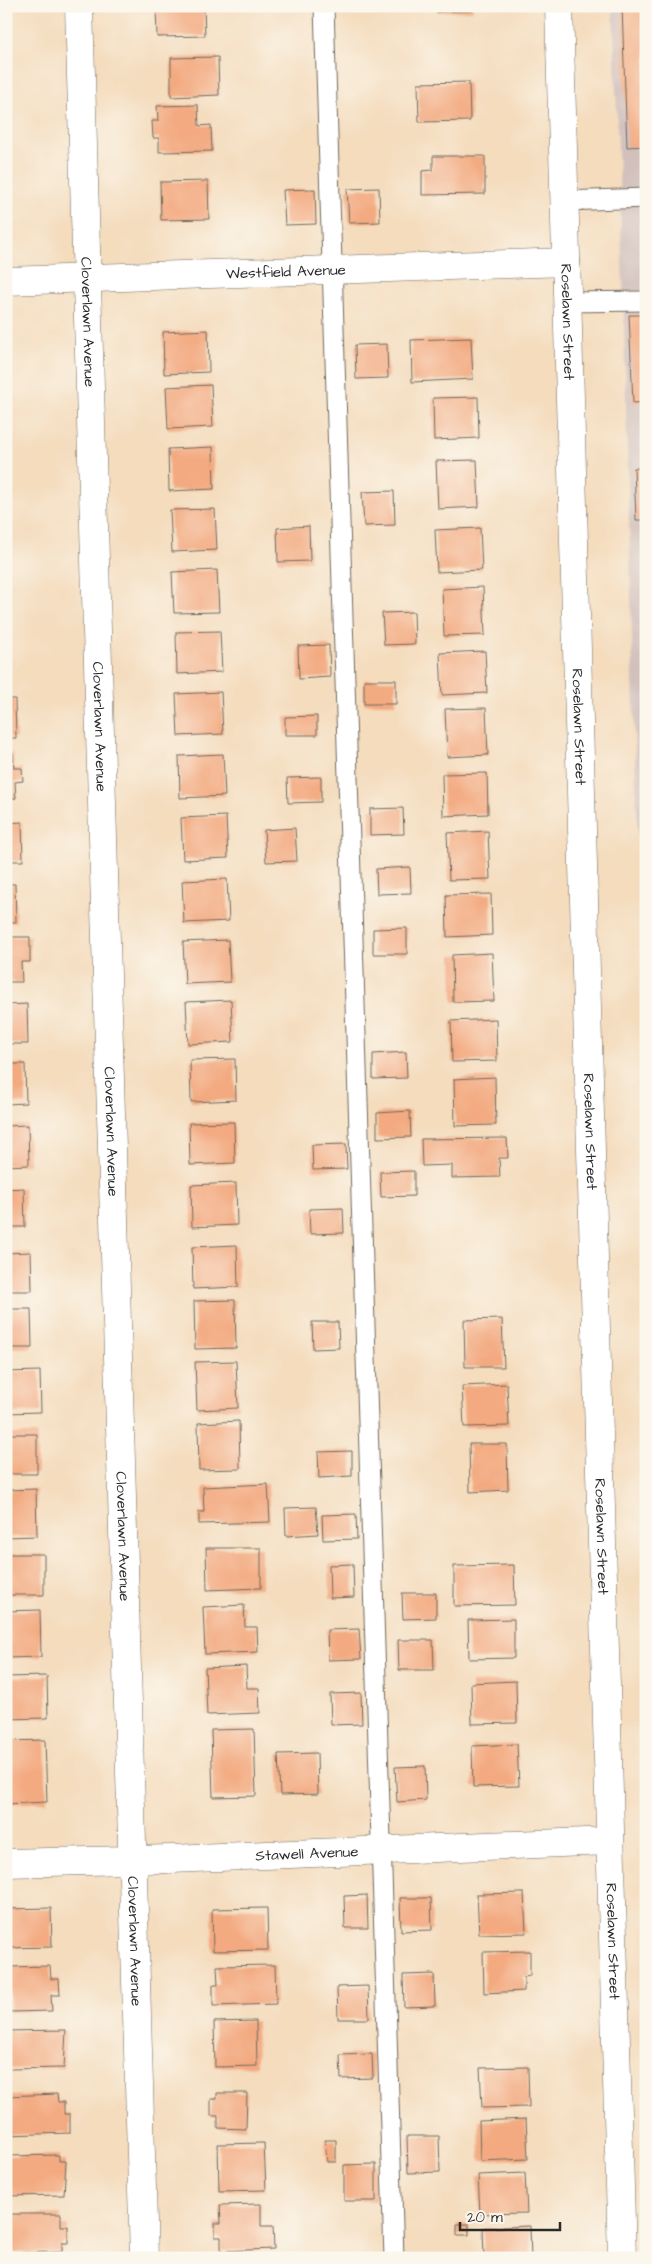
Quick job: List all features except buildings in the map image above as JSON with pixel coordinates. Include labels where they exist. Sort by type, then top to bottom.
[{"type":"street","name":"Cloverlawn Avenue","points":[[79,6],[144,2258]]},
{"type":"street","name":"Roselawn Street","points":[[559,6],[622,2258]]},
{"type":"street","name":"Westfield Avenue","points":[[6,281],[566,262]]},
{"type":"street","name":"Stawell Avenue","points":[[6,1863],[609,1841]]},
{"type":"lane","points":[[324,6],[394,2258]]},
{"type":"lane","points":[[565,201],[646,198]]},
{"type":"lane","points":[[568,302],[646,301]]},
{"type":"shaded area","points":[[613,6],[646,6],[646,986],[636,794],[623,286]]}]
